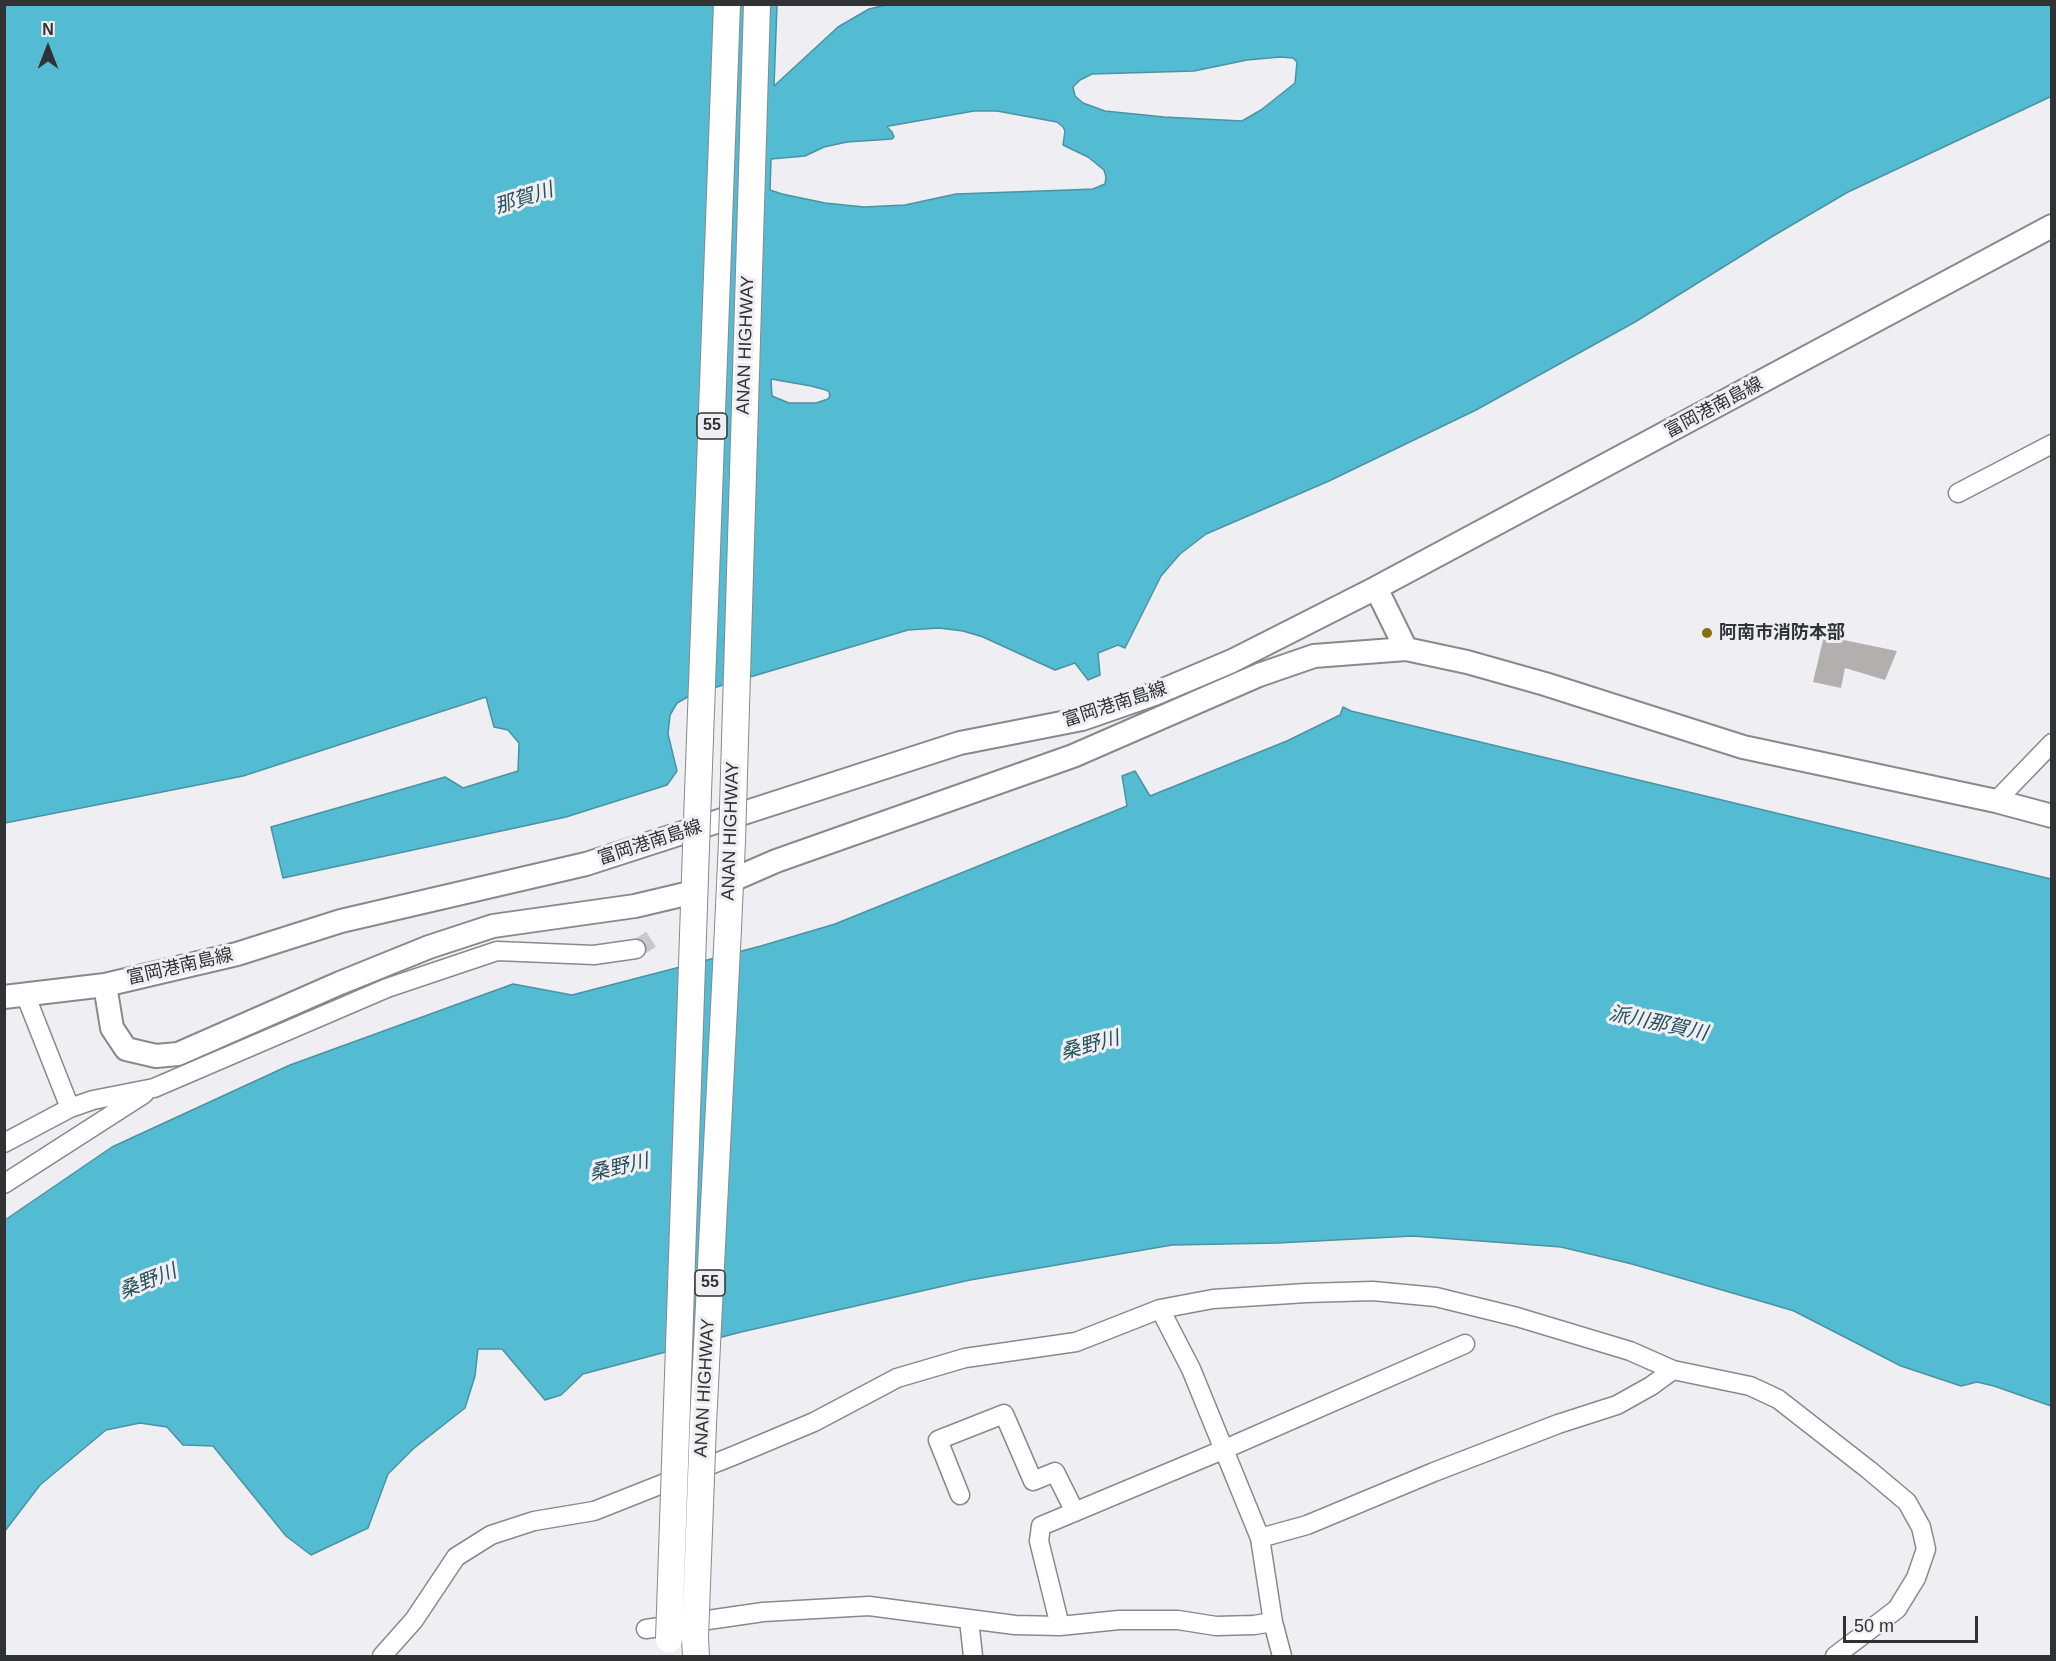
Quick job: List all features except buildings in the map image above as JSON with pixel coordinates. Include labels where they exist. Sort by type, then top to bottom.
[{"type":"highway","name":"ANAN HIGHWAY","points":[[670,1648],[694,892],[727,4]]},
{"type":"highway","name":"ANAN HIGHWAY","points":[[695,1647],[703,1424],[732,841],[757,4]]},
{"type":"main road","name":"富岡港南島線","points":[[15,995],[105,985],[237,954],[341,921],[586,864],[960,743],[1082,718],[1154,694],[1232,661],[1376,588],[2052,226]]},
{"type":"main road","points":[[1376,588],[1406,649]]},
{"type":"main road","points":[[730,881],[776,861],[1073,756],[1259,675],[1292,663],[1314,656],[1406,649],[1467,662],[1545,684],[1743,747],[1996,801],[2052,816]]},
{"type":"main road","points":[[105,985],[112,1028],[126,1049],[156,1056],[177,1054],[351,978],[429,947],[493,926],[635,906],[694,892]]},
{"type":"street","points":[[1958,493],[2052,444]]},
{"type":"street","points":[[1996,801],[2052,743]]},
{"type":"street","points":[[4,1184],[154,1088],[387,988],[497,951],[594,956],[636,949]]},
{"type":"street","points":[[15,995],[70,1108]]},
{"type":"street","points":[[4,1143],[70,1108],[93,1100],[154,1088]]},
{"type":"street","points":[[382,1656],[414,1620],[456,1557],[491,1535],[534,1521],[594,1511],[814,1422],[897,1378],[965,1358],[1076,1342],[1160,1309],[1213,1299],[1373,1291],[1436,1297],[1527,1320],[1630,1351],[1673,1370],[1750,1386],[1778,1399],[1906,1502],[1921,1527],[1926,1549],[1916,1578],[1897,1609],[1834,1656]]},
{"type":"street","points":[[1160,1309],[1191,1369],[1260,1538],[1273,1622],[1282,1656]]},
{"type":"street","points":[[1060,1626],[1039,1541],[1041,1526],[1225,1449],[1465,1344]]},
{"type":"street","points":[[1260,1538],[1307,1525],[1454,1464],[1558,1424],[1617,1405],[1651,1386],[1673,1370]]},
{"type":"street","points":[[960,1495],[938,1440],[1004,1414],[1033,1481],[1055,1472],[1075,1512]]},
{"type":"street","points":[[646,1629],[763,1612],[869,1606],[1015,1625],[1060,1626],[1119,1620],[1178,1620],[1216,1626],[1273,1622]]},
{"type":"street","points":[[969,1620],[973,1656]]},
{"type":"water","name":"那賀川","points":[[2051,4],[2052,96],[1848,192],[1635,322],[1476,410],[1329,481],[1206,534],[1180,554],[1161,576],[1125,648],[1118,645],[1098,653],[1100,675],[1088,680],[1075,663],[1055,670],[983,637],[963,631],[939,628],[908,630],[693,694],[677,703],[670,715],[668,734],[677,771],[667,785],[566,817],[283,878],[271,827],[445,777],[463,788],[518,771],[519,743],[508,730],[494,727],[486,697],[243,776],[5,823],[4,5],[777,5],[774,86],[838,27],[869,9],[886,5]],"holes":[[[1293,58],[1297,62],[1295,83],[1261,110],[1242,121],[1105,111],[1083,103],[1075,96],[1073,87],[1080,80],[1092,74],[1194,71],[1247,60]],[[974,111],[997,111],[1057,122],[1065,131],[1063,145],[1088,157],[1104,170],[1105,184],[1093,189],[956,194],[905,205],[864,207],[825,203],[770,190],[771,159],[805,156],[824,147],[847,142],[892,139],[894,137],[887,127]],[[771,379],[826,390],[830,396],[816,403],[789,403],[772,396]]]},
{"type":"water","points":[[1343,707],[1351,711],[2051,879],[2051,1406],[1994,1386],[1977,1382],[1961,1386],[1901,1366],[1794,1311],[1632,1264],[1561,1247],[1413,1236],[1278,1243],[1172,1245],[970,1280],[741,1332],[583,1374],[561,1395],[545,1400],[502,1349],[478,1349],[475,1376],[465,1408],[413,1449],[388,1474],[368,1528],[311,1555],[286,1536],[213,1446],[183,1445],[167,1427],[140,1423],[106,1430],[40,1485],[5,1531],[5,1220],[112,1147],[290,1065],[513,984],[572,995],[761,946],[835,924],[1127,806],[1122,776],[1135,771],[1150,796],[1287,741],[1340,715]]},
{"type":"tunnel","points":[[636,949],[653,938]]},
{"type":"place","name":"阿南市消防本部","points":[[1707,633]]},
{"type":"water label","name":"派川那賀川","points":[[1658,1024]]},
{"type":"water label","name":"桑野川","points":[[1090,1046]]},
{"type":"water label","name":"桑野川","points":[[619,1168]]},
{"type":"water label","name":"桑野川","points":[[148,1282]]}]
